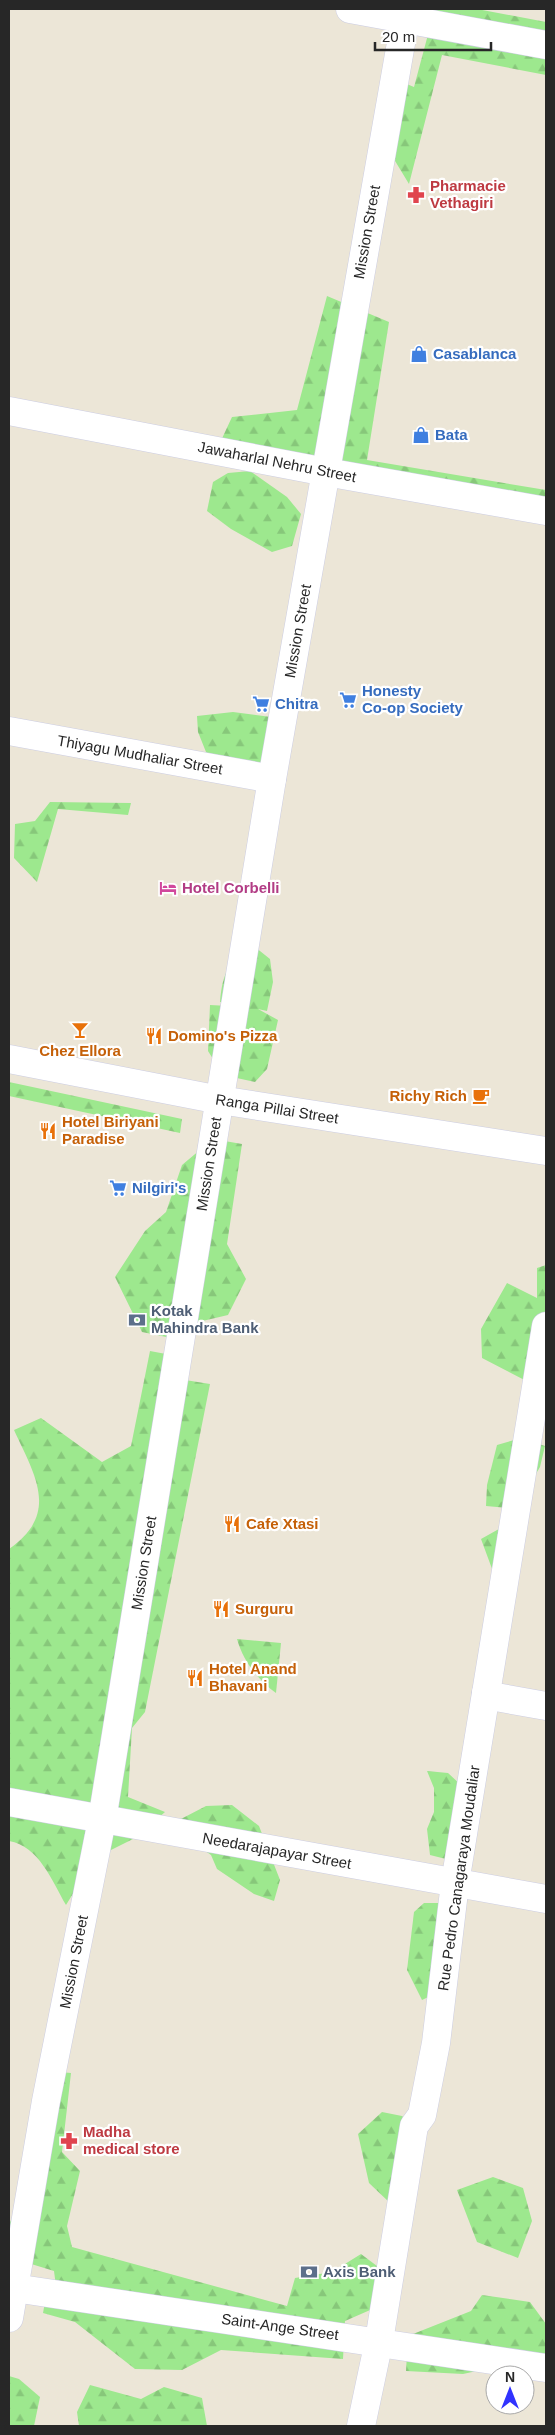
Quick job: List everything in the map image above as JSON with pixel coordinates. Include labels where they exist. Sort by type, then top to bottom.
[{"type":"street","points":[[350,9],[406,14],[546,45]]},
{"type":"street","name":"Mission Street","points":[[9,2318],[46,2101],[102,1820],[272,779],[406,14]]},
{"type":"street","name":"Jawaharlal Nehru Street","points":[[9,411],[326,472],[546,511]]},
{"type":"street","name":"Thiyagu Mudhaliar Street","points":[[9,731],[272,779]]},
{"type":"street","name":"Ranga Pillai Street","points":[[9,1059],[220,1100],[546,1151]]},
{"type":"street","name":"Rue Pedro Canagaraya Moudaliar","points":[[360,2426],[379,2341],[414,2126],[422,2115],[436,2043],[455,1883],[546,1326]]},
{"type":"street","points":[[486,1693],[496,1697],[546,1706]]},
{"type":"street","name":"Needarajapayar Street","points":[[9,1802],[546,1900]]},
{"type":"street","name":"Saint-Ange Street","points":[[14,2288],[379,2341],[546,2368]]},
{"type":"green space","points":[[413,9],[477,9],[546,22],[546,38]]},
{"type":"green space","points":[[430,27],[546,50],[546,75],[442,55],[409,184],[386,146],[397,80],[414,87]]},
{"type":"green space","points":[[327,296],[389,322],[367,460],[546,490],[546,507],[218,447],[232,417],[297,410]]},
{"type":"green space","points":[[250,471],[287,497],[301,514],[292,546],[272,552],[231,529],[207,511],[213,482],[228,473]]},
{"type":"green space","points":[[233,712],[271,717],[261,765],[210,762],[198,732],[197,716]]},
{"type":"green space","points":[[50,802],[131,803],[128,815],[58,809],[37,882],[14,858],[15,824],[35,821]]},
{"type":"green space","points":[[255,947],[270,959],[273,982],[267,1011],[258,1009],[278,1020],[267,1069],[255,1082],[223,1075],[208,1051],[210,1005],[248,1007],[220,1002],[221,991],[228,969],[239,958]]},
{"type":"green space","points":[[9,1082],[182,1119],[180,1133],[9,1096]]},
{"type":"green space","points":[[213,1139],[242,1144],[227,1244],[246,1279],[228,1315],[194,1323],[181,1340],[142,1332],[115,1277],[145,1231],[166,1212],[182,1165]]},
{"type":"green space","points":[[546,1265],[546,1366],[536,1386],[482,1358],[481,1329],[507,1283],[537,1298],[537,1268]]},
{"type":"green space","points":[[150,1351],[182,1357],[179,1379],[210,1384],[145,1712],[132,1728],[128,1797],[165,1812],[137,1837],[95,1858],[66,1905],[37,1857],[19,1844],[9,1841],[9,1549],[25,1535],[35,1521],[39,1507],[35,1477],[14,1430],[41,1418],[102,1462],[131,1446]]},
{"type":"green space","points":[[521,1438],[545,1446],[540,1467],[528,1487],[498,1585],[481,1539],[506,1525],[508,1508],[486,1506],[487,1485],[497,1445]]},
{"type":"green space","points":[[237,1639],[281,1643],[276,1693],[252,1669],[243,1655]]},
{"type":"green space","points":[[427,1771],[448,1773],[462,1786],[450,1860],[430,1855],[427,1829],[434,1812],[434,1788]]},
{"type":"green space","points":[[232,1805],[259,1826],[280,1880],[274,1901],[254,1894],[217,1869],[211,1855],[181,1834],[179,1820],[206,1806]]},
{"type":"green space","points":[[424,1903],[454,1903],[452,1986],[422,2000],[407,1970],[414,1912]]},
{"type":"green space","points":[[60,2072],[71,2073],[62,2152],[80,2171],[67,2226],[72,2247],[287,2306],[295,2278],[332,2272],[361,2254],[385,2272],[377,2307],[345,2321],[343,2359],[221,2350],[182,2370],[135,2369],[75,2322],[43,2313],[45,2302],[57,2294],[54,2271],[28,2263],[9,2224],[36,2171]]},
{"type":"green space","points":[[382,2112],[402,2116],[414,2126],[390,2203],[369,2183],[358,2134]]},
{"type":"green space","points":[[493,2177],[523,2188],[532,2221],[518,2258],[477,2242],[457,2190]]},
{"type":"green space","points":[[482,2295],[530,2302],[546,2324],[545,2356],[504,2365],[485,2365],[485,2369],[463,2374],[406,2371],[408,2336],[471,2311]]},
{"type":"green space","points":[[9,2376],[19,2379],[40,2397],[34,2426],[9,2426]]},
{"type":"green space","points":[[90,2385],[141,2399],[164,2387],[202,2398],[207,2426],[79,2426],[77,2412]]},
{"type":"place","name":"Pharmacie Vethagiri","points":[[416,195]]},
{"type":"place","name":"Casablanca","points":[[419,354]]},
{"type":"place","name":"Bata","points":[[421,435]]},
{"type":"place","name":"Honesty Co-op Society","points":[[348,700]]},
{"type":"place","name":"Chitra","points":[[261,704]]},
{"type":"place","name":"Hotel Corbelli","points":[[168,888]]},
{"type":"place","name":"Chez Ellora","points":[[80,1030]]},
{"type":"place","name":"Domino's Pizza","points":[[154,1036]]},
{"type":"place","name":"Richy Rich","points":[[481,1096]]},
{"type":"place","name":"Hotel Biriyani Paradise","points":[[48,1131]]},
{"type":"place","name":"Nilgiri's","points":[[118,1188]]},
{"type":"place","name":"Kotak Mahindra Bank","points":[[137,1320]]},
{"type":"place","name":"Cafe Xtasi","points":[[232,1524]]},
{"type":"place","name":"Surguru","points":[[221,1609]]},
{"type":"place","name":"Hotel Anand Bhavani","points":[[195,1678]]},
{"type":"place","name":"Madha medical store","points":[[69,2141]]},
{"type":"place","name":"Axis Bank","points":[[309,2272]]}]
